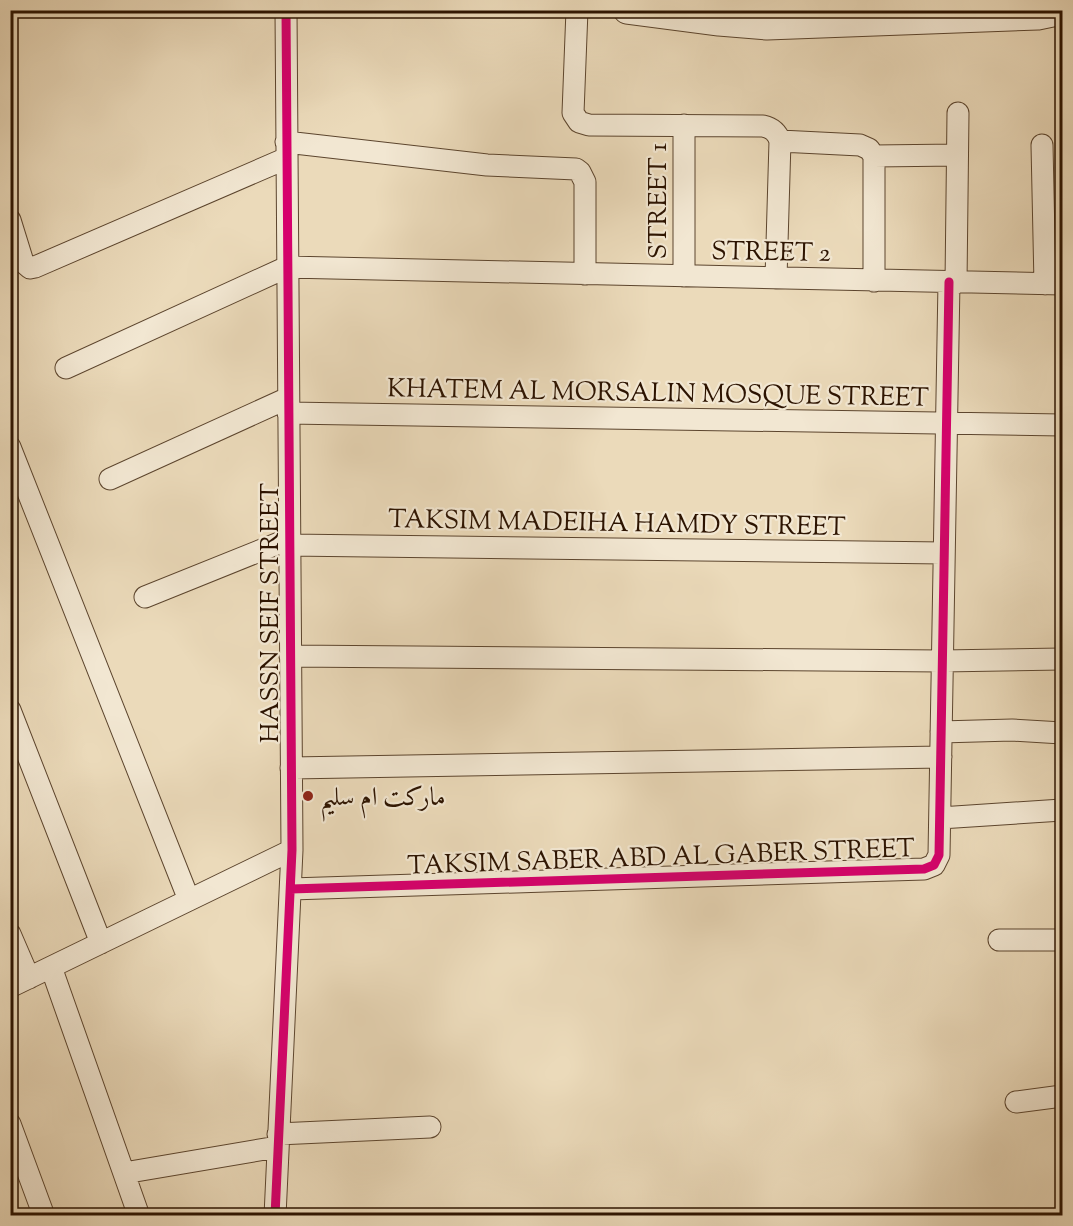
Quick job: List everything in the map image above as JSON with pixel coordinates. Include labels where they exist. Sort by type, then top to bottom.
[{"type":"street","name":"HASSN SEIF STREET","points":[[275,1215],[292,850],[285,10]]},
{"type":"street","points":[[577,10],[573,113],[575,118],[584,125],[763,126],[774,130],[780,141],[776,278]]},
{"type":"street","points":[[627,10],[767,26],[1046,13]]},
{"type":"street","name":"TAKSIM SABER ABD AL GABER STREET","points":[[291,889],[924,869],[937,861],[940,818],[946,424],[958,113]]},
{"type":"street","name":"STREET 1","points":[[684,125],[684,276]]},
{"type":"street","points":[[780,141],[860,145],[869,148],[874,156],[874,281]]},
{"type":"street","points":[[1042,145],[1054,284]]},
{"type":"street","points":[[10,220],[17,265],[30,268],[287,150],[487,165],[576,169],[585,182],[585,274]]},
{"type":"street","points":[[874,156],[957,155]]},
{"type":"street","points":[[66,368],[287,267]]},
{"type":"street","name":"STREET 2","points":[[287,267],[1054,284]]},
{"type":"street","points":[[110,479],[288,406]]},
{"type":"street","name":"KHATEM AL MORSALIN MOSQUE STREET","points":[[288,406],[946,424],[1062,425]]},
{"type":"street","points":[[10,447],[189,900]]},
{"type":"street","points":[[145,597],[289,542]]},
{"type":"street","name":"TAKSIM MADEIHA HAMDY STREET","points":[[289,542],[944,553]]},
{"type":"street","points":[[290,656],[942,661],[1062,659]]},
{"type":"street","points":[[10,710],[101,943]]},
{"type":"street","points":[[941,732],[1012,730],[1062,733]]},
{"type":"street","points":[[291,768],[941,756]]},
{"type":"street","points":[[940,818],[1062,810]]},
{"type":"street","points":[[10,934],[20,982],[292,850]]},
{"type":"street","points":[[999,940],[1062,940]]},
{"type":"street","points":[[51,967],[139,1215]]},
{"type":"street","points":[[1016,1102],[1062,1096]]},
{"type":"street","points":[[10,1124],[44,1215]]},
{"type":"street","points":[[124,1173],[278,1141],[430,1127]]},
{"type":"cycle path","points":[[275,1216],[292,850],[286,10]]},
{"type":"cycle path","points":[[291,889],[924,869],[934,865],[939,855],[949,282]]},
{"type":"place","name":"ماركت ام سليم","points":[[308,796]]}]
